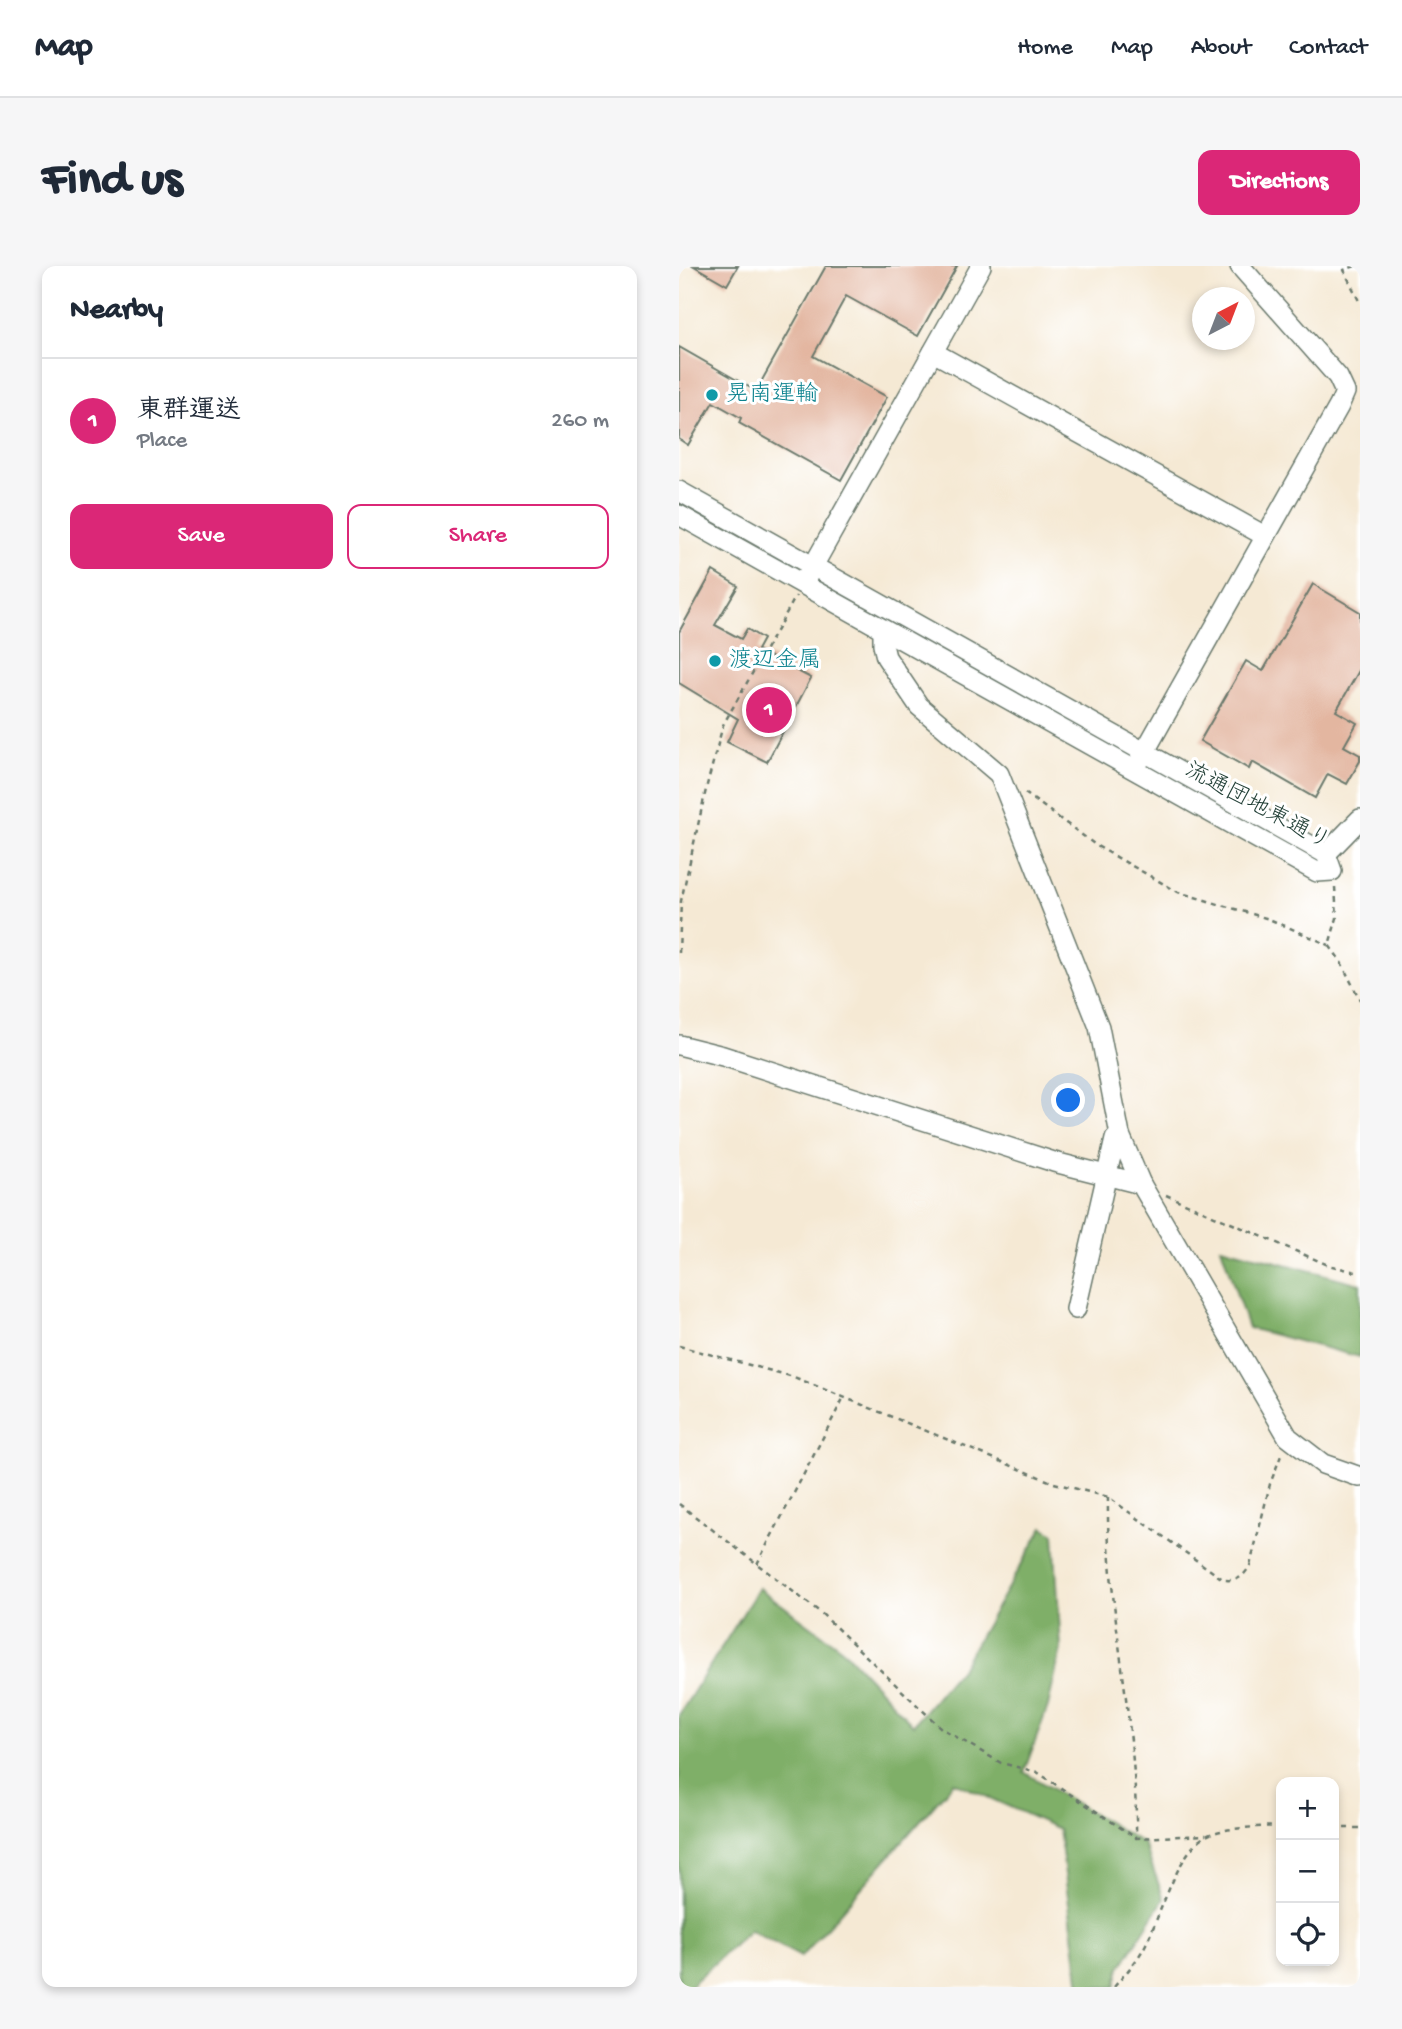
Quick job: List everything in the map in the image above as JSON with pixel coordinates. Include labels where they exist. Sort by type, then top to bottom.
[{"type":"street","points":[[803,584],[981,266]]},
{"type":"street","points":[[1135,770],[1339,406],[1352,396],[1240,266]]},
{"type":"street","points":[[933,352],[1265,536]]},
{"type":"street","name":"流通団地東通り","points":[[679,491],[1145,751],[1329,863],[1317,872],[679,515]]},
{"type":"street","points":[[883,629],[886,657],[919,706],[999,774],[1099,1027],[1120,1135],[1141,1184],[1288,1437],[1323,1464],[1360,1477]]},
{"type":"street","points":[[1329,863],[1360,819]]},
{"type":"street","points":[[679,1045],[723,1056],[1054,1162],[1141,1184]]},
{"type":"street","points":[[1076,1309],[1115,1139],[1120,1135]]},
{"type":"path","points":[[1355,266],[1344,270],[1360,303]]},
{"type":"path","points":[[679,953],[681,901],[723,725],[803,584]]},
{"type":"path","points":[[1019,789],[1097,846],[1178,892],[1269,919],[1329,945],[1340,960],[1360,1000]]},
{"type":"path","points":[[1329,863],[1335,880],[1337,918],[1329,945]]},
{"type":"path","points":[[1166,1195],[1328,1265],[1360,1273]]},
{"type":"path","points":[[679,1346],[794,1377],[1054,1483],[1108,1497],[1224,1580],[1236,1581],[1244,1576],[1249,1566],[1270,1484],[1288,1437]]},
{"type":"path","points":[[757,1564],[844,1397]]},
{"type":"path","points":[[1108,1497],[1114,1591],[1137,1795],[1136,1838]]},
{"type":"path","points":[[679,1504],[821,1612],[941,1728],[1001,1763],[1037,1772],[1136,1838],[1206,1835],[1237,1829],[1276,1826]]},
{"type":"path","points":[[1339,1828],[1360,1828]]},
{"type":"path","points":[[1114,1987],[1145,1946],[1173,1879],[1185,1858],[1206,1835]]},
{"type":"green space","points":[[1221,1247],[1360,1284],[1360,1357],[1248,1328]]},
{"type":"green space","points":[[1043,1527],[1054,1534],[1061,1649],[1048,1706],[1024,1772],[1144,1844],[1164,1899],[1120,1968],[1115,1987],[1080,1987],[1059,1829],[954,1782],[801,1957],[750,1930],[689,1987],[679,1987],[679,1715],[759,1588],[842,1649],[913,1725],[962,1667]]},
{"type":"building","points":[[694,266],[738,266],[727,285]]},
{"type":"building","points":[[826,266],[957,266],[918,336],[846,296],[813,356],[887,397],[841,480],[739,423],[741,418],[713,402],[688,445],[679,439],[679,347],[756,391]]},
{"type":"building","points":[[713,571],[738,586],[715,625],[741,639],[747,629],[763,639],[757,650],[811,678],[767,762],[727,742],[738,719],[679,683],[679,632]]},
{"type":"building","points":[[1313,584],[1360,612],[1360,669],[1336,711],[1357,723],[1344,746],[1360,755],[1360,761],[1347,784],[1328,774],[1315,798],[1252,762],[1249,769],[1200,741],[1246,661],[1263,671]]},
{"type":"place","name":"晃南運輸","points":[[712,395]]},
{"type":"place","name":"渡辺金属","points":[[715,661]]},
{"type":"place","name":"東群運送","points":[[769,710]]}]
